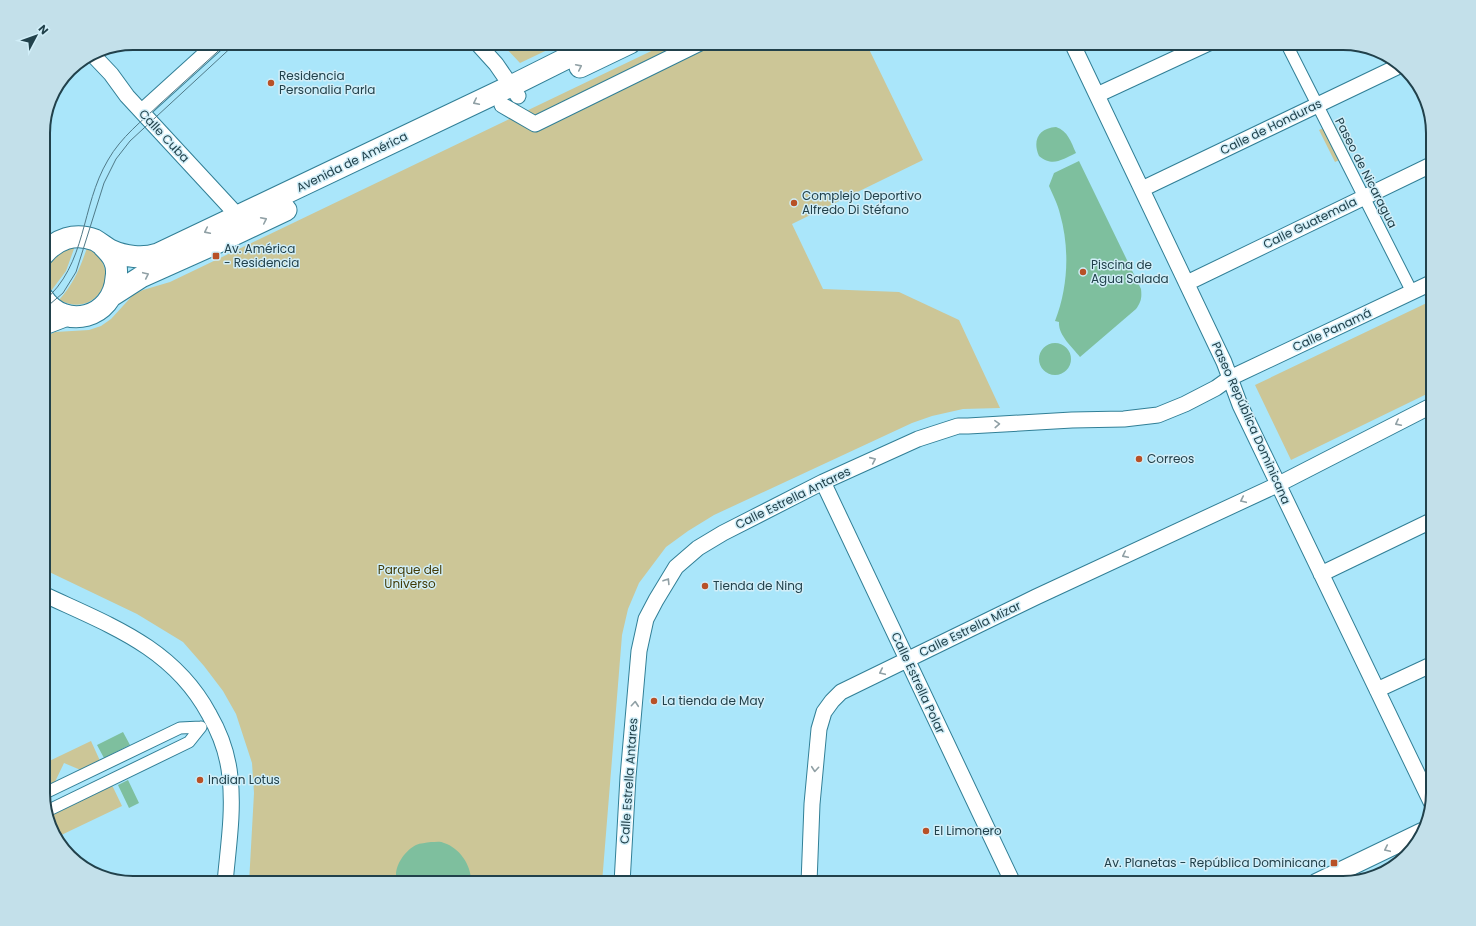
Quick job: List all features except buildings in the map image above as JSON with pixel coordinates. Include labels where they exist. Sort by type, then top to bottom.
[{"type":"main road","name":"Avenida de América","points":[[50,306],[69,316],[81,317],[93,314],[104,306],[113,295],[141,277],[208,247],[510,96],[586,50]]},
{"type":"main road","name":"Avenida de América","points":[[50,246],[59,240],[81,236],[96,241],[111,250],[131,256],[151,256],[158,254],[238,216],[614,50]]},
{"type":"main road","name":"Avenida de América","points":[[103,246],[111,254],[116,265],[116,285],[113,295]]},
{"type":"street","points":[[142,111],[209,50]]},
{"type":"street","points":[[483,50],[496,64],[510,96],[535,124],[686,50]]},
{"type":"street","name":"Paseo República Dominicana","points":[[1075,50],[1224,362],[1240,405],[1426,792]]},
{"type":"street","points":[[1097,95],[1194,50]]},
{"type":"street","name":"Paseo de Nicaragua","points":[[1290,50],[1412,292]]},
{"type":"street","name":"Calle Cuba","points":[[96,58],[111,74],[127,96],[238,216]]},
{"type":"street","points":[[91,61],[111,74]]},
{"type":"street","name":"Calle de Honduras","points":[[1142,189],[1395,68]]},
{"type":"street","name":"Calle Guatemala","points":[[1187,283],[1426,167]]},
{"type":"street","name":"Calle Panamá","points":[[1230,378],[1426,285]]},
{"type":"street","points":[[50,323],[69,316]]},
{"type":"street","name":"Calle Estrella Antares","points":[[622,876],[628,777],[639,651],[646,619],[652,606],[676,567],[698,548],[723,533],[823,482],[918,439],[958,426],[1124,419],[1158,415],[1185,404],[1216,388],[1230,378]]},
{"type":"street","name":"Calle Estrella Mizar","points":[[809,876],[812,804],[819,729],[824,712],[841,692],[1142,547],[1279,484],[1426,409]]},
{"type":"street","name":"Calle Estrella Polar","points":[[823,482],[1010,876]]},
{"type":"street","points":[[1321,574],[1426,523]]},
{"type":"street","points":[[50,597],[123,632],[150,647],[183,676],[201,698],[222,741],[230,776],[231,810],[226,876]]},
{"type":"street","points":[[1377,690],[1426,667]]},
{"type":"street","points":[[50,791],[180,728],[201,727],[189,742],[52,809]]},
{"type":"street","points":[[1331,876],[1415,836]]},
{"type":"green space","points":[[508,50],[547,50],[520,63]]},
{"type":"green space","name":"Parque del Universo","points":[[653,50],[869,50],[923,160],[792,224],[823,289],[899,292],[959,320],[1000,408],[963,409],[932,416],[912,423],[714,515],[666,547],[639,583],[628,609],[622,635],[603,876],[249,876],[254,793],[252,763],[236,714],[223,691],[183,642],[137,614],[50,572],[50,334],[55,332],[89,330],[101,326],[111,319],[133,295],[143,290],[170,282]]},
{"type":"green space","points":[[1334,123],[1350,155],[1335,162],[1319,130]]},
{"type":"green space","points":[[75,246],[66,271],[51,291],[50,262],[60,251]]},
{"type":"green space","points":[[87,248],[98,256],[104,267],[105,278],[102,289],[95,298],[86,303],[73,305],[59,300],[76,276]]},
{"type":"green space","points":[[1426,303],[1426,394],[1291,460],[1255,385]]},
{"type":"green space","points":[[91,741],[101,763],[83,771],[64,763],[53,786],[50,788],[50,761]]},
{"type":"green space","points":[[111,783],[122,806],[62,835],[54,820],[53,816],[56,810]]},
{"type":"shaded area","points":[[1056,127],[1066,134],[1076,153],[1053,162],[1039,156],[1036,145],[1038,136],[1041,132]]},
{"type":"shaded area","points":[[1079,161],[1141,289],[1140,302],[1136,309],[1080,357],[1063,336],[1059,327],[1059,322],[1055,321],[1063,295],[1066,255],[1060,214],[1049,186],[1054,173]]},
{"type":"shaded area","points":[[1055,343],[1064,346],[1068,350],[1071,359],[1068,368],[1064,372],[1055,375],[1046,372],[1042,368],[1039,359],[1042,350],[1046,346]]},
{"type":"shaded area","points":[[123,732],[130,745],[104,758],[97,745]]},
{"type":"shaded area","points":[[128,780],[139,803],[129,808],[118,785]]},
{"type":"shaded area","points":[[443,842],[450,845],[464,858],[471,876],[396,876],[397,867],[403,856],[411,848],[421,843]]},
{"type":"tram line","points":[[50,295],[58,287],[76,253],[92,197],[99,178],[113,152],[139,123],[219,50]]},
{"type":"tram line","points":[[50,304],[63,293],[76,272],[104,183],[116,159],[130,141],[228,50]]},
{"type":"place","name":"Residencia Personalia Parla","points":[[271,83]]},
{"type":"place","name":"Complejo Deportivo Alfredo Di Stéfano","points":[[794,203]]},
{"type":"place","name":"Av. América - Residencia","points":[[216,256]]},
{"type":"place","name":"Piscina de Agua Salada","points":[[1083,272]]},
{"type":"place","name":"Correos","points":[[1139,459]]},
{"type":"place","name":"Tienda de Ning","points":[[705,586]]},
{"type":"place","name":"La tienda de May","points":[[654,701]]},
{"type":"place","name":"Indian Lotus","points":[[200,780]]},
{"type":"place","name":"El Limonero","points":[[926,831]]},
{"type":"place","name":"Av. Planetas - República Dominicana","points":[[1334,863]]}]
